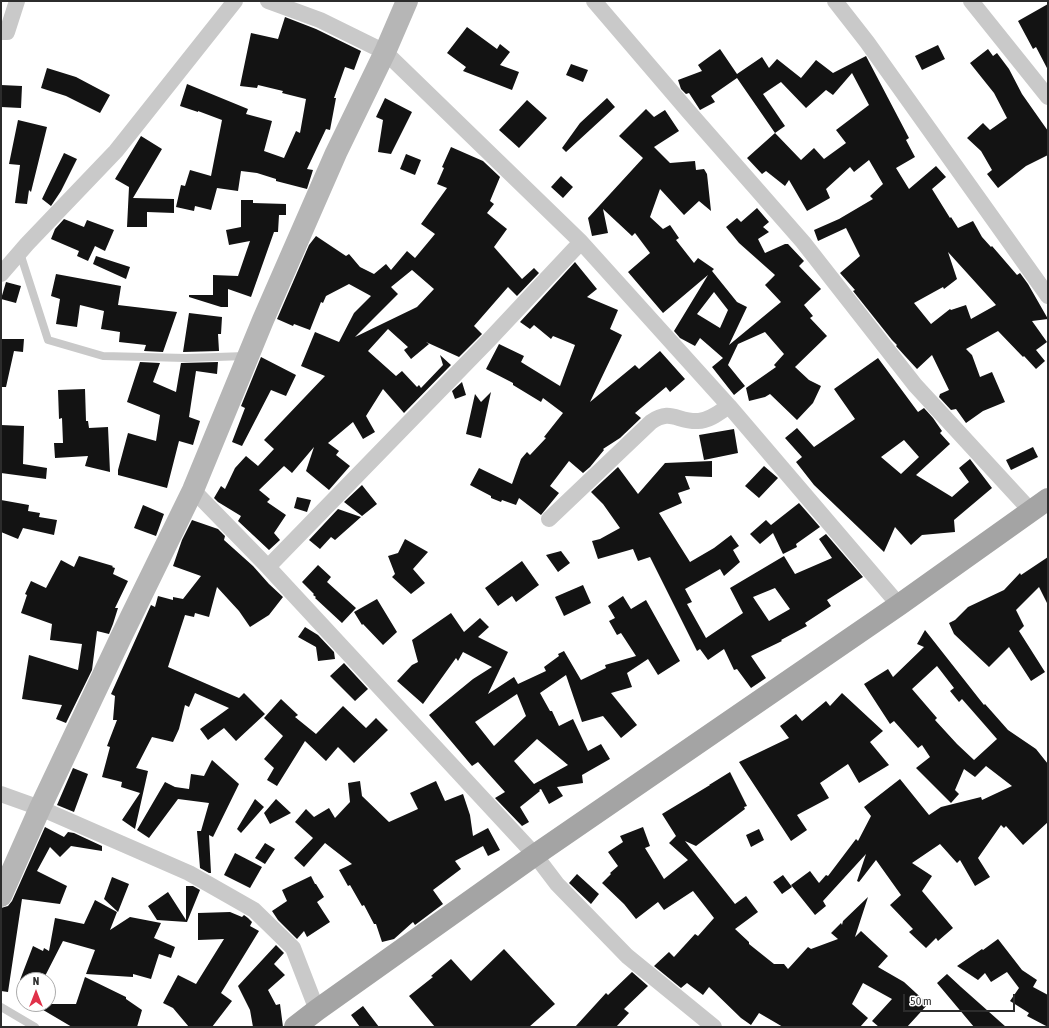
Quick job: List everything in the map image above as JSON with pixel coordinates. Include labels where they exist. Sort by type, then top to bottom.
[{"type":"main road","points":[[295,1027],[535,855],[899,605],[1039,505]]},
{"type":"street","points":[[3,37],[17,1]]},
{"type":"street","points":[[1,274],[116,151],[235,1]]},
{"type":"street","points":[[268,1],[320,20],[385,52],[581,242],[729,406],[899,605]]},
{"type":"street","points":[[1,896],[40,808],[193,490],[248,356],[336,153],[385,52],[407,1]]},
{"type":"street","points":[[594,1],[803,242],[915,385],[1039,505]]},
{"type":"street","points":[[835,1],[1048,296]]},
{"type":"street","points":[[971,1],[1048,97]]},
{"type":"street","points":[[268,567],[489,340],[581,242]]},
{"type":"street","points":[[549,519],[651,422],[660,416],[668,415],[698,421],[713,417],[729,406]]},
{"type":"street","points":[[193,490],[268,567],[535,855],[557,884],[627,956],[714,1027]]},
{"type":"street","points":[[1,794],[40,808],[188,873],[254,910],[293,948],[317,1010]]},
{"type":"lane","points":[[20,253],[48,340],[103,356],[186,358],[248,356]]},
{"type":"lane","points":[[1,1007],[35,1027]]},
{"type":"building","points":[[1048,4],[1048,70],[1036,47],[1033,49],[1018,21]]},
{"type":"building","points":[[285,17],[316,29],[361,51],[354,70],[345,67],[334,98],[336,98],[330,130],[326,129],[307,169],[313,170],[307,189],[276,181],[276,179],[257,173],[241,171],[238,191],[217,188],[211,210],[195,206],[194,211],[176,207],[181,185],[185,186],[190,170],[211,176],[222,120],[180,106],[187,84],[248,109],[246,114],[272,121],[264,151],[284,158],[296,131],[300,133],[306,99],[282,93],[283,91],[258,85],[257,88],[240,86],[251,33],[278,39]]},
{"type":"building","points":[[467,27],[497,49],[500,44],[510,52],[500,65],[519,72],[512,90],[463,71],[466,67],[447,53]]},
{"type":"building","points":[[938,45],[945,59],[922,70],[915,56]]},
{"type":"building","points":[[720,49],[737,74],[762,57],[769,68],[777,59],[801,78],[816,60],[833,73],[866,56],[909,138],[906,140],[915,157],[896,168],[909,189],[936,166],[946,177],[932,189],[950,218],[951,217],[958,228],[973,221],[982,237],[991,247],[992,246],[1017,275],[1020,273],[1048,319],[1032,321],[1047,342],[1036,350],[1045,361],[1036,369],[998,331],[966,349],[972,355],[980,377],[992,372],[1005,402],[983,411],[966,423],[956,409],[951,410],[939,397],[940,394],[949,390],[932,355],[917,369],[896,346],[897,345],[853,291],[855,290],[840,273],[860,256],[846,228],[818,241],[814,230],[839,219],[873,199],[870,196],[883,184],[869,160],[854,172],[850,167],[826,189],[830,198],[807,211],[789,180],[785,186],[766,171],[762,174],[747,158],[775,133],[737,78],[711,96],[715,102],[700,110],[689,93],[686,94],[681,89],[678,80],[702,71],[698,65]],"holes":[[[852,73],[869,105],[836,130],[846,143],[824,159],[814,148],[801,160],[775,133],[785,126],[763,94],[781,82],[806,108],[826,90],[833,95]],[[948,252],[996,305],[971,319],[966,305],[951,310],[950,309],[931,324],[914,303],[943,287],[944,289],[957,279]]]},
{"type":"building","points":[[988,49],[993,56],[997,53],[1009,69],[1022,94],[1048,131],[1048,155],[1026,166],[998,188],[987,174],[992,170],[981,151],[967,138],[983,123],[990,130],[1007,118],[994,93],[970,63]]},
{"type":"building","points":[[571,64],[588,70],[583,82],[566,75]]},
{"type":"building","points":[[47,68],[76,77],[110,95],[100,113],[66,96],[41,88]]},
{"type":"building","points":[[1,85],[22,86],[21,108],[1,107]]},
{"type":"building","points":[[385,98],[412,112],[391,154],[378,152],[383,120],[376,117]]},
{"type":"building","points":[[607,98],[615,107],[566,152],[562,148],[580,123]]},
{"type":"building","points":[[527,100],[547,118],[519,148],[499,130]]},
{"type":"building","points":[[646,109],[654,117],[665,110],[679,131],[654,147],[670,163],[695,161],[696,170],[704,169],[707,174],[711,211],[699,201],[684,215],[660,189],[650,217],[663,229],[670,225],[679,238],[676,240],[694,263],[698,258],[714,269],[712,271],[737,302],[747,307],[729,345],[781,302],[765,285],[775,275],[739,243],[726,227],[737,218],[741,222],[757,208],[769,222],[763,227],[769,232],[758,239],[765,253],[788,244],[804,261],[799,266],[821,289],[804,305],[813,316],[810,318],[827,336],[795,367],[809,380],[821,386],[813,403],[797,420],[770,394],[765,397],[749,401],[746,388],[776,367],[774,365],[784,354],[765,332],[738,344],[728,365],[745,386],[734,395],[712,367],[723,358],[700,338],[695,346],[680,338],[674,331],[708,275],[663,313],[628,272],[650,253],[635,233],[632,236],[603,209],[608,233],[592,236],[588,218],[643,158],[619,136]],"holes":[[[714,292],[728,310],[720,328],[697,314]]]},
{"type":"building","points":[[18,120],[47,127],[31,192],[29,190],[27,204],[15,203],[20,165],[9,164]]},
{"type":"building","points":[[141,136],[162,149],[133,198],[174,199],[174,213],[147,212],[147,227],[127,227],[129,187],[115,179]]},
{"type":"building","points":[[451,147],[483,161],[500,177],[490,201],[494,204],[487,213],[507,229],[494,247],[522,279],[534,268],[539,273],[517,296],[508,287],[474,326],[482,334],[459,357],[426,342],[429,344],[411,359],[404,350],[408,347],[388,329],[368,351],[396,376],[402,371],[417,387],[419,385],[421,388],[443,365],[440,355],[451,365],[404,413],[383,389],[366,416],[375,432],[363,439],[353,422],[328,443],[339,451],[336,455],[350,466],[329,490],[306,471],[314,447],[292,473],[284,466],[259,490],[270,499],[267,502],[286,515],[274,533],[280,540],[269,550],[238,521],[241,516],[214,498],[221,486],[225,489],[235,468],[246,456],[258,466],[274,449],[264,440],[325,376],[301,366],[315,332],[339,342],[354,313],[371,296],[349,284],[326,296],[323,303],[321,302],[310,330],[294,324],[293,326],[277,319],[309,245],[316,236],[346,256],[349,254],[360,267],[374,274],[386,264],[391,270],[407,251],[415,258],[435,234],[421,224],[447,188],[437,184],[444,168],[442,167]],"holes":[[[412,270],[434,289],[417,307],[355,337],[398,294],[391,287]]]},
{"type":"building","points":[[64,153],[77,159],[61,191],[51,206],[42,199]]},
{"type":"building","points":[[406,154],[421,160],[415,175],[400,169]]},
{"type":"building","points":[[561,176],[573,187],[563,198],[551,187]]},
{"type":"building","points":[[241,200],[253,200],[253,203],[286,204],[286,215],[279,215],[278,232],[274,232],[251,297],[228,289],[228,307],[221,307],[189,297],[189,295],[213,295],[213,275],[238,276],[250,241],[229,245],[226,230],[241,227]]},
{"type":"building","points":[[64,219],[84,227],[87,220],[114,230],[105,251],[95,246],[88,261],[77,256],[79,251],[51,239],[55,229]]},
{"type":"building","points":[[96,256],[130,267],[126,279],[93,264]]},
{"type":"building","points":[[575,262],[597,289],[587,297],[618,310],[610,329],[622,335],[590,402],[635,365],[639,369],[660,351],[685,379],[670,392],[666,387],[635,413],[641,418],[620,438],[603,449],[604,450],[590,467],[583,473],[569,461],[550,486],[559,493],[541,515],[519,498],[516,505],[502,500],[501,502],[491,498],[491,496],[470,485],[479,468],[512,484],[521,459],[527,452],[530,455],[546,438],[544,437],[563,413],[543,398],[541,402],[513,385],[513,383],[486,369],[499,344],[524,356],[521,362],[560,386],[575,345],[553,336],[551,339],[534,325],[530,329],[520,322]]},
{"type":"building","points":[[56,274],[121,286],[118,305],[177,312],[163,352],[144,351],[146,345],[119,342],[120,332],[101,329],[104,311],[80,305],[77,327],[56,324],[60,299],[51,296]]},
{"type":"building","points":[[6,282],[21,286],[16,303],[1,299]]},
{"type":"building","points":[[189,313],[222,317],[221,334],[218,334],[219,351],[183,352]]},
{"type":"building","points":[[1,339],[24,339],[23,352],[14,351],[6,387],[1,387]]},
{"type":"building","points":[[261,357],[296,375],[286,396],[271,390],[242,446],[232,442],[245,408],[241,406]]},
{"type":"building","points":[[878,358],[918,412],[924,408],[942,431],[940,433],[950,444],[916,475],[952,497],[969,482],[959,468],[970,459],[992,488],[954,520],[955,532],[922,535],[911,545],[895,527],[884,552],[814,485],[796,462],[802,457],[785,438],[797,428],[814,447],[855,419],[834,389]],"holes":[[[904,440],[919,457],[901,474],[881,457]]]},
{"type":"building","points":[[140,362],[160,363],[153,382],[176,392],[181,363],[218,362],[217,374],[196,371],[189,417],[200,421],[193,445],[179,441],[167,488],[118,475],[128,433],[156,441],[160,415],[127,402]]},
{"type":"building","points":[[462,382],[466,395],[455,399],[452,391]]},
{"type":"building","points":[[85,389],[86,421],[88,421],[89,428],[108,427],[110,472],[85,466],[88,456],[55,458],[54,443],[63,443],[62,418],[59,419],[58,390]]},
{"type":"building","points":[[491,392],[481,438],[466,434],[475,394],[481,402]]},
{"type":"building","points":[[1,425],[24,426],[23,464],[47,468],[46,479],[1,473]]},
{"type":"building","points":[[734,429],[738,453],[704,460],[699,435]]},
{"type":"building","points":[[1033,447],[1038,457],[1011,470],[1006,460]]},
{"type":"building","points":[[712,461],[712,477],[685,476],[690,489],[678,493],[682,503],[659,513],[690,562],[714,548],[731,535],[739,546],[733,550],[740,562],[724,576],[720,569],[685,589],[692,602],[687,604],[706,638],[743,613],[730,588],[784,556],[795,574],[832,558],[819,539],[826,534],[863,577],[827,600],[831,606],[805,623],[807,626],[781,640],[782,641],[751,656],[766,678],[751,688],[737,669],[734,670],[724,649],[708,660],[700,649],[697,651],[650,557],[638,561],[633,549],[598,559],[592,541],[600,539],[620,528],[603,504],[591,492],[618,467],[638,494],[665,463]],"holes":[[[775,588],[790,609],[769,621],[753,597]]]},
{"type":"building","points":[[764,466],[778,478],[759,498],[745,486]]},
{"type":"building","points":[[362,485],[377,504],[362,516],[344,502]]},
{"type":"building","points":[[297,497],[311,500],[307,512],[294,508]]},
{"type":"building","points":[[1,500],[29,505],[28,511],[40,513],[39,517],[57,520],[54,535],[23,528],[18,539],[1,532]]},
{"type":"building","points":[[799,503],[820,527],[796,544],[797,547],[783,554],[773,533],[760,544],[750,534],[766,520],[771,525]]},
{"type":"building","points":[[143,505],[164,514],[156,536],[134,528]]},
{"type":"building","points":[[338,509],[361,517],[335,540],[331,537],[320,549],[309,540]]},
{"type":"building","points":[[192,520],[218,529],[225,536],[224,540],[253,566],[283,597],[269,615],[250,627],[239,611],[217,587],[209,617],[195,613],[194,617],[185,615],[168,667],[239,698],[244,693],[265,714],[236,741],[224,728],[208,740],[200,729],[229,708],[195,693],[189,707],[185,705],[179,729],[173,742],[152,737],[136,768],[148,771],[135,829],[122,820],[140,793],[121,787],[122,782],[102,777],[110,747],[107,746],[117,720],[113,720],[115,696],[111,694],[151,605],[155,607],[158,596],[173,600],[173,597],[183,599],[201,576],[173,566],[182,540]]},
{"type":"building","points":[[405,539],[428,552],[413,569],[425,583],[411,594],[392,577],[395,574],[388,556],[398,553]]},
{"type":"building","points":[[561,551],[570,563],[558,572],[546,555]]},
{"type":"building","points":[[79,556],[113,566],[112,567],[115,568],[113,574],[128,581],[115,608],[118,608],[109,634],[97,631],[92,670],[66,723],[56,719],[62,705],[22,699],[29,655],[78,670],[82,644],[50,640],[52,624],[21,613],[27,595],[25,594],[31,581],[46,588],[61,560],[74,567]]},
{"type":"building","points":[[1048,557],[1048,605],[1039,587],[1016,610],[1024,626],[1019,631],[1045,672],[1031,681],[1009,647],[989,667],[954,634],[949,623],[955,620],[968,607],[1004,590],[1020,573],[1021,575]]},
{"type":"building","points":[[522,561],[539,585],[516,602],[512,596],[498,606],[485,588]]},
{"type":"building","points":[[318,565],[331,577],[327,582],[356,608],[342,623],[315,598],[316,597],[313,595],[314,594],[302,582]]},
{"type":"building","points":[[583,585],[591,603],[564,616],[555,597]]},
{"type":"building","points":[[623,596],[631,609],[646,600],[680,661],[658,675],[648,659],[627,673],[632,687],[611,693],[637,725],[621,738],[603,716],[582,722],[566,675],[540,693],[550,711],[552,711],[559,726],[573,719],[588,751],[601,744],[610,759],[582,775],[583,783],[557,787],[563,796],[549,804],[541,789],[539,790],[540,791],[520,807],[529,822],[522,826],[495,798],[505,792],[478,762],[472,766],[429,715],[473,679],[492,667],[463,652],[458,661],[456,658],[423,704],[397,681],[412,665],[418,662],[412,640],[451,613],[464,632],[480,618],[489,627],[478,637],[508,652],[488,694],[514,677],[518,684],[546,671],[544,667],[559,656],[558,654],[564,651],[581,680],[606,668],[605,665],[636,656],[621,633],[617,635],[609,621],[615,618],[608,606]],"holes":[[[517,694],[526,716],[494,746],[475,722]],[[537,739],[568,765],[534,784],[514,761]]]},
{"type":"building","points":[[377,599],[397,632],[383,645],[363,624],[362,625],[354,612]]},
{"type":"building","points":[[305,627],[318,635],[334,652],[335,659],[318,661],[316,647],[298,637]]},
{"type":"building","points":[[925,630],[984,705],[985,704],[1008,730],[1036,749],[1048,764],[1048,822],[1023,845],[1006,826],[1004,828],[1001,825],[978,858],[990,877],[975,886],[960,860],[957,863],[940,844],[912,863],[932,876],[922,891],[953,928],[938,941],[936,938],[926,948],[909,932],[913,929],[890,905],[901,895],[876,860],[859,882],[857,881],[866,854],[823,901],[826,906],[815,915],[791,885],[810,871],[819,883],[826,875],[828,876],[856,839],[858,841],[871,816],[864,807],[900,779],[929,815],[941,807],[981,797],[982,800],[1012,786],[986,766],[975,777],[964,769],[955,790],[959,794],[951,803],[916,768],[930,757],[922,745],[918,748],[894,721],[890,724],[864,684],[888,669],[893,677],[924,647],[917,644]],"holes":[[[937,666],[954,688],[950,691],[959,702],[962,699],[997,739],[974,760],[935,720],[937,718],[912,689]]]},
{"type":"building","points":[[344,663],[368,689],[355,701],[330,676]]},
{"type":"building","points":[[842,693],[883,731],[870,742],[889,765],[859,783],[848,764],[820,783],[829,798],[797,815],[807,830],[791,841],[739,762],[789,738],[780,726],[796,714],[802,721],[826,701],[830,706]]},
{"type":"building","points":[[281,699],[298,715],[295,717],[316,734],[343,706],[366,728],[376,718],[388,730],[354,763],[338,747],[326,761],[305,741],[277,786],[267,780],[274,768],[264,759],[283,736],[264,718]]},
{"type":"building","points":[[212,760],[239,784],[213,837],[209,835],[211,873],[209,873],[200,868],[197,831],[201,831],[209,803],[178,799],[149,838],[137,830],[165,782],[175,787],[189,789],[191,774],[204,776]]},
{"type":"building","points":[[73,768],[88,774],[74,812],[57,805]]},
{"type":"building","points":[[730,772],[747,806],[696,846],[685,841],[735,904],[746,896],[758,912],[735,929],[749,942],[749,944],[774,964],[784,964],[788,969],[808,947],[811,949],[838,939],[831,933],[841,923],[842,925],[843,921],[868,897],[855,937],[861,931],[888,956],[878,967],[904,982],[928,1004],[907,1027],[879,1027],[872,1021],[892,999],[863,983],[852,1004],[868,1018],[860,1027],[783,1027],[759,1013],[751,1025],[741,1018],[709,987],[703,995],[687,983],[681,988],[654,966],[669,952],[674,957],[695,934],[698,936],[714,918],[693,891],[664,910],[658,902],[636,919],[624,904],[602,883],[618,866],[608,852],[623,842],[620,836],[643,827],[650,846],[645,848],[664,879],[688,860],[669,843],[676,836],[662,814]]},
{"type":"building","points":[[360,781],[362,796],[389,822],[418,809],[410,793],[436,781],[445,801],[463,794],[470,815],[473,836],[488,828],[500,850],[488,856],[483,846],[455,861],[461,869],[433,890],[443,904],[415,925],[413,922],[394,939],[382,942],[376,924],[374,924],[364,905],[362,906],[339,870],[352,864],[325,843],[304,867],[294,858],[313,838],[295,822],[306,809],[314,817],[329,808],[335,818],[350,802],[348,783]]},
{"type":"building","points":[[255,799],[264,807],[241,833],[237,829]]},
{"type":"building","points":[[276,799],[291,813],[270,824],[264,813]]},
{"type":"building","points":[[45,827],[64,837],[68,832],[74,833],[102,846],[102,851],[71,846],[60,857],[50,847],[37,871],[67,886],[60,904],[22,899],[8,992],[1,991],[1,908],[8,906],[12,901]]},
{"type":"building","points":[[759,829],[764,840],[751,847],[746,835]]},
{"type":"building","points":[[265,843],[275,849],[265,864],[255,858]]},
{"type":"building","points":[[235,853],[262,867],[250,888],[224,875]]},
{"type":"building","points":[[577,874],[599,894],[591,904],[569,883]]},
{"type":"building","points":[[783,875],[792,887],[782,894],[773,882]]},
{"type":"building","points":[[311,876],[324,897],[317,902],[330,922],[307,937],[304,931],[297,939],[278,920],[272,911],[287,901],[282,890]]},
{"type":"building","points":[[112,877],[129,884],[118,912],[104,899]]},
{"type":"building","points":[[186,886],[193,886],[200,890],[187,922],[157,920],[148,906],[168,892],[186,920]]},
{"type":"building","points":[[95,900],[117,912],[110,930],[130,917],[161,923],[154,938],[175,947],[171,958],[159,954],[151,979],[133,974],[133,977],[86,974],[95,950],[63,941],[47,972],[23,972],[33,946],[43,951],[44,948],[49,951],[55,918],[84,924]]},
{"type":"building","points":[[230,912],[242,917],[244,915],[252,922],[250,926],[259,931],[221,993],[232,1001],[212,1027],[189,1027],[173,1008],[163,1003],[178,975],[196,984],[224,939],[198,940],[198,913]]},
{"type":"building","points":[[998,939],[1022,970],[1037,980],[1033,987],[1048,995],[1048,1027],[1027,1016],[1029,1013],[1010,1001],[1019,988],[1007,972],[991,982],[985,973],[978,980],[957,966]]},
{"type":"building","points":[[276,945],[284,953],[274,964],[285,975],[268,990],[276,1005],[280,1004],[283,1027],[253,1027],[250,1010],[238,986]]},
{"type":"building","points":[[504,949],[555,1004],[529,1027],[435,1027],[409,996],[433,977],[431,976],[451,959],[471,981]]},
{"type":"building","points":[[632,972],[648,986],[624,1009],[629,1013],[616,1027],[575,1027],[606,993],[608,995]]},
{"type":"building","points":[[947,974],[1006,1027],[974,1027],[937,983]]},
{"type":"building","points":[[85,977],[126,997],[126,999],[142,1010],[137,1027],[72,1027],[47,1012],[56,1012],[56,1004],[76,1004]]},
{"type":"building","points":[[363,1006],[379,1027],[360,1027],[351,1015]]}]
